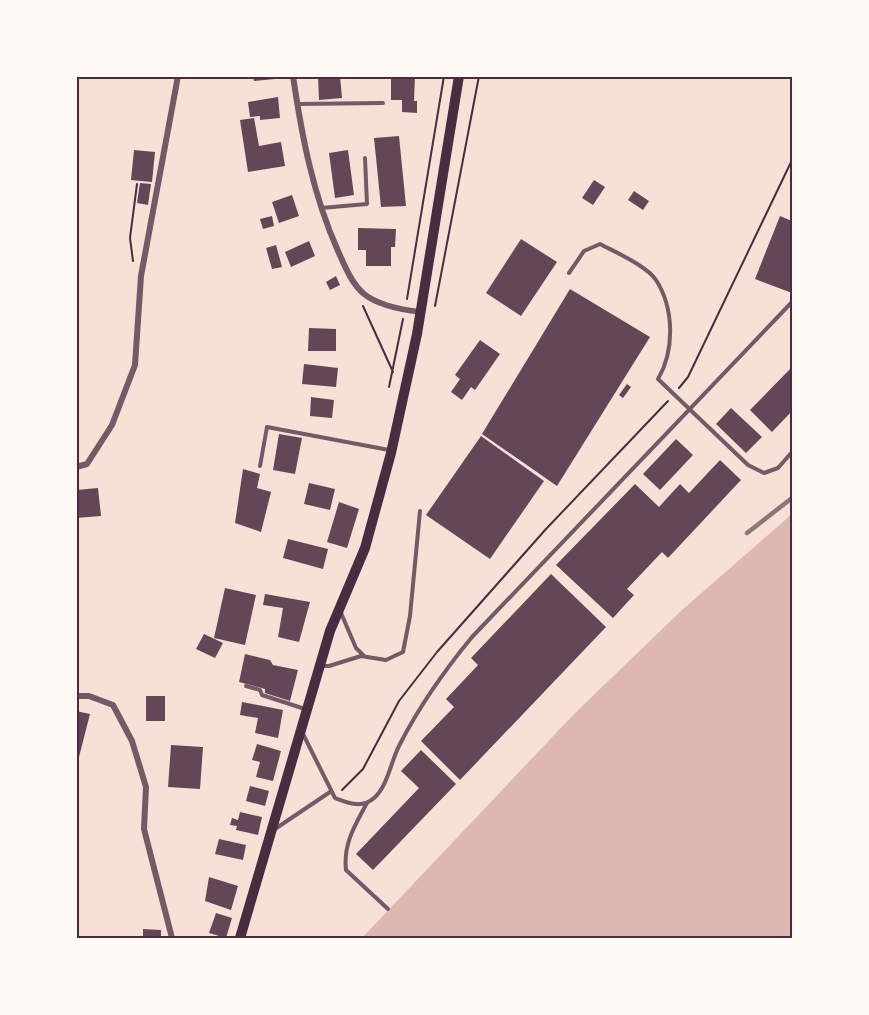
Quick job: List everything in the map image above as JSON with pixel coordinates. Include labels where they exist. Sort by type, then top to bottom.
[{"type":"main road","points":[[240,939],[300,728],[339,610],[365,548],[392,450],[421,312],[459,76]]},
{"type":"street","points":[[76,466],[87,464],[112,425],[135,365],[141,276],[178,76]]},
{"type":"street","points":[[293,76],[320,208],[356,286],[366,296],[405,310],[421,312]]},
{"type":"street","points":[[76,696],[89,696],[112,705],[132,741],[146,787],[144,829],[172,939]]},
{"type":"lane","points":[[297,104],[383,103]]},
{"type":"lane","points":[[320,208],[366,204],[365,158]]},
{"type":"lane","points":[[568,273],[584,250],[600,244],[655,278],[668,308],[670,352],[658,379],[748,465],[764,472],[777,468],[792,452]]},
{"type":"lane","points":[[300,728],[315,752],[330,792],[335,798],[352,804],[367,802],[374,798],[399,746],[438,678],[480,628],[792,302]]},
{"type":"lane","points":[[260,466],[267,427],[392,450]]},
{"type":"lane","points":[[320,666],[365,657],[386,660],[403,652],[410,616],[420,511]]},
{"type":"lane","points":[[339,610],[356,648],[365,657]]},
{"type":"lane","points":[[246,686],[260,690],[262,695],[306,709]]},
{"type":"lane","points":[[272,831],[330,792]]},
{"type":"lane","points":[[367,802],[350,836],[345,857],[346,870],[388,909]]},
{"type":"path","points":[[389,387],[405,310],[444,76]]},
{"type":"path","points":[[435,306],[479,76]]},
{"type":"path","points":[[349,782],[363,769],[399,701],[437,652],[546,529],[688,377],[792,160]]},
{"type":"path","points":[[137,184],[130,244],[141,276]]},
{"type":"path","points":[[362,300],[393,372]]},
{"type":"shaded area","points":[[792,514],[792,938],[362,938],[575,713],[682,610]]},
{"type":"building","points":[[253,76],[274,76],[275,79],[254,81]]},
{"type":"building","points":[[318,76],[340,76],[342,98],[319,100]]},
{"type":"building","points":[[391,76],[415,76],[414,101],[417,101],[417,113],[402,112],[402,100],[391,100]]},
{"type":"building","points":[[278,97],[280,118],[260,120],[260,116],[250,117],[248,102]]},
{"type":"building","points":[[254,118],[259,146],[281,142],[285,166],[248,172],[240,120]]},
{"type":"building","points":[[399,136],[406,206],[381,207],[374,138]]},
{"type":"building","points":[[134,150],[155,152],[152,182],[131,180]]},
{"type":"building","points":[[348,150],[354,195],[335,198],[329,153]]},
{"type":"building","points":[[594,180],[605,187],[593,205],[582,198]]},
{"type":"building","points":[[140,183],[151,184],[148,205],[137,203]]},
{"type":"building","points":[[634,191],[649,201],[643,210],[628,200]]},
{"type":"building","points":[[292,195],[299,216],[279,223],[272,202]]},
{"type":"building","points":[[272,216],[274,226],[263,229],[260,219]]},
{"type":"building","points":[[780,216],[792,221],[792,293],[755,279]]},
{"type":"building","points":[[358,228],[396,229],[395,247],[391,247],[391,266],[366,266],[366,250],[358,250]]},
{"type":"building","points":[[521,239],[557,262],[521,316],[486,293]]},
{"type":"building","points":[[309,241],[315,256],[291,267],[285,252]]},
{"type":"building","points":[[276,245],[282,267],[272,269],[266,248]]},
{"type":"building","points":[[336,276],[340,285],[330,290],[326,282]]},
{"type":"building","points":[[570,289],[650,337],[557,486],[482,434]]},
{"type":"building","points":[[309,328],[336,329],[336,351],[308,351]]},
{"type":"building","points":[[480,340],[500,354],[475,390],[471,387],[462,400],[451,392],[460,379],[455,375]]},
{"type":"building","points":[[304,364],[338,368],[336,387],[302,384]]},
{"type":"building","points":[[792,367],[792,411],[772,432],[750,410]]},
{"type":"building","points":[[627,384],[631,387],[623,398],[619,395]]},
{"type":"building","points":[[311,397],[334,400],[332,418],[310,416]]},
{"type":"building","points":[[731,408],[762,437],[746,453],[716,424]]},
{"type":"building","points":[[279,434],[302,438],[295,474],[273,470]]},
{"type":"building","points":[[481,436],[544,481],[490,559],[426,515]]},
{"type":"building","points":[[676,439],[693,455],[660,490],[643,474]]},
{"type":"building","points":[[720,460],[741,480],[668,558],[662,552],[627,589],[634,595],[613,618],[556,565],[635,484],[659,507],[680,484],[689,493]]},
{"type":"building","points":[[243,469],[260,474],[257,488],[271,492],[261,532],[235,523]]},
{"type":"building","points":[[309,483],[335,489],[330,510],[304,504]]},
{"type":"building","points":[[98,488],[101,516],[76,518],[76,490]]},
{"type":"building","points":[[339,502],[359,509],[347,548],[327,542]]},
{"type":"building","points":[[288,539],[328,549],[323,569],[283,558]]},
{"type":"building","points":[[551,574],[606,627],[460,780],[421,741],[454,707],[446,699],[478,665],[471,658]]},
{"type":"building","points":[[225,588],[256,595],[245,645],[214,638]]},
{"type":"building","points":[[265,594],[310,602],[299,642],[278,637],[283,608],[263,605]]},
{"type":"building","points":[[204,634],[223,643],[215,658],[196,649]]},
{"type":"building","points":[[245,654],[270,660],[273,665],[298,670],[290,701],[265,693],[265,689],[239,682]]},
{"type":"building","points":[[146,696],[165,696],[165,721],[146,721]]},
{"type":"building","points":[[242,702],[283,710],[278,738],[255,733],[258,718],[240,715]]},
{"type":"building","points":[[76,711],[90,714],[79,757],[76,756]]},
{"type":"building","points":[[257,744],[281,751],[273,781],[256,777],[260,762],[252,760]]},
{"type":"building","points":[[171,745],[203,747],[200,789],[168,787]]},
{"type":"building","points":[[421,750],[456,784],[373,870],[356,854],[419,788],[401,771]]},
{"type":"building","points":[[250,786],[269,791],[265,806],[246,801]]},
{"type":"building","points":[[240,812],[262,817],[258,835],[236,830],[237,826],[230,825],[232,818],[238,820]]},
{"type":"building","points":[[219,839],[246,845],[243,860],[215,854]]},
{"type":"building","points":[[209,877],[238,886],[231,910],[205,901]]},
{"type":"building","points":[[216,913],[232,918],[226,938],[209,933]]},
{"type":"building","points":[[143,929],[161,930],[161,938],[143,938]]},
{"type":"railway","points":[[747,533],[792,498]]}]
